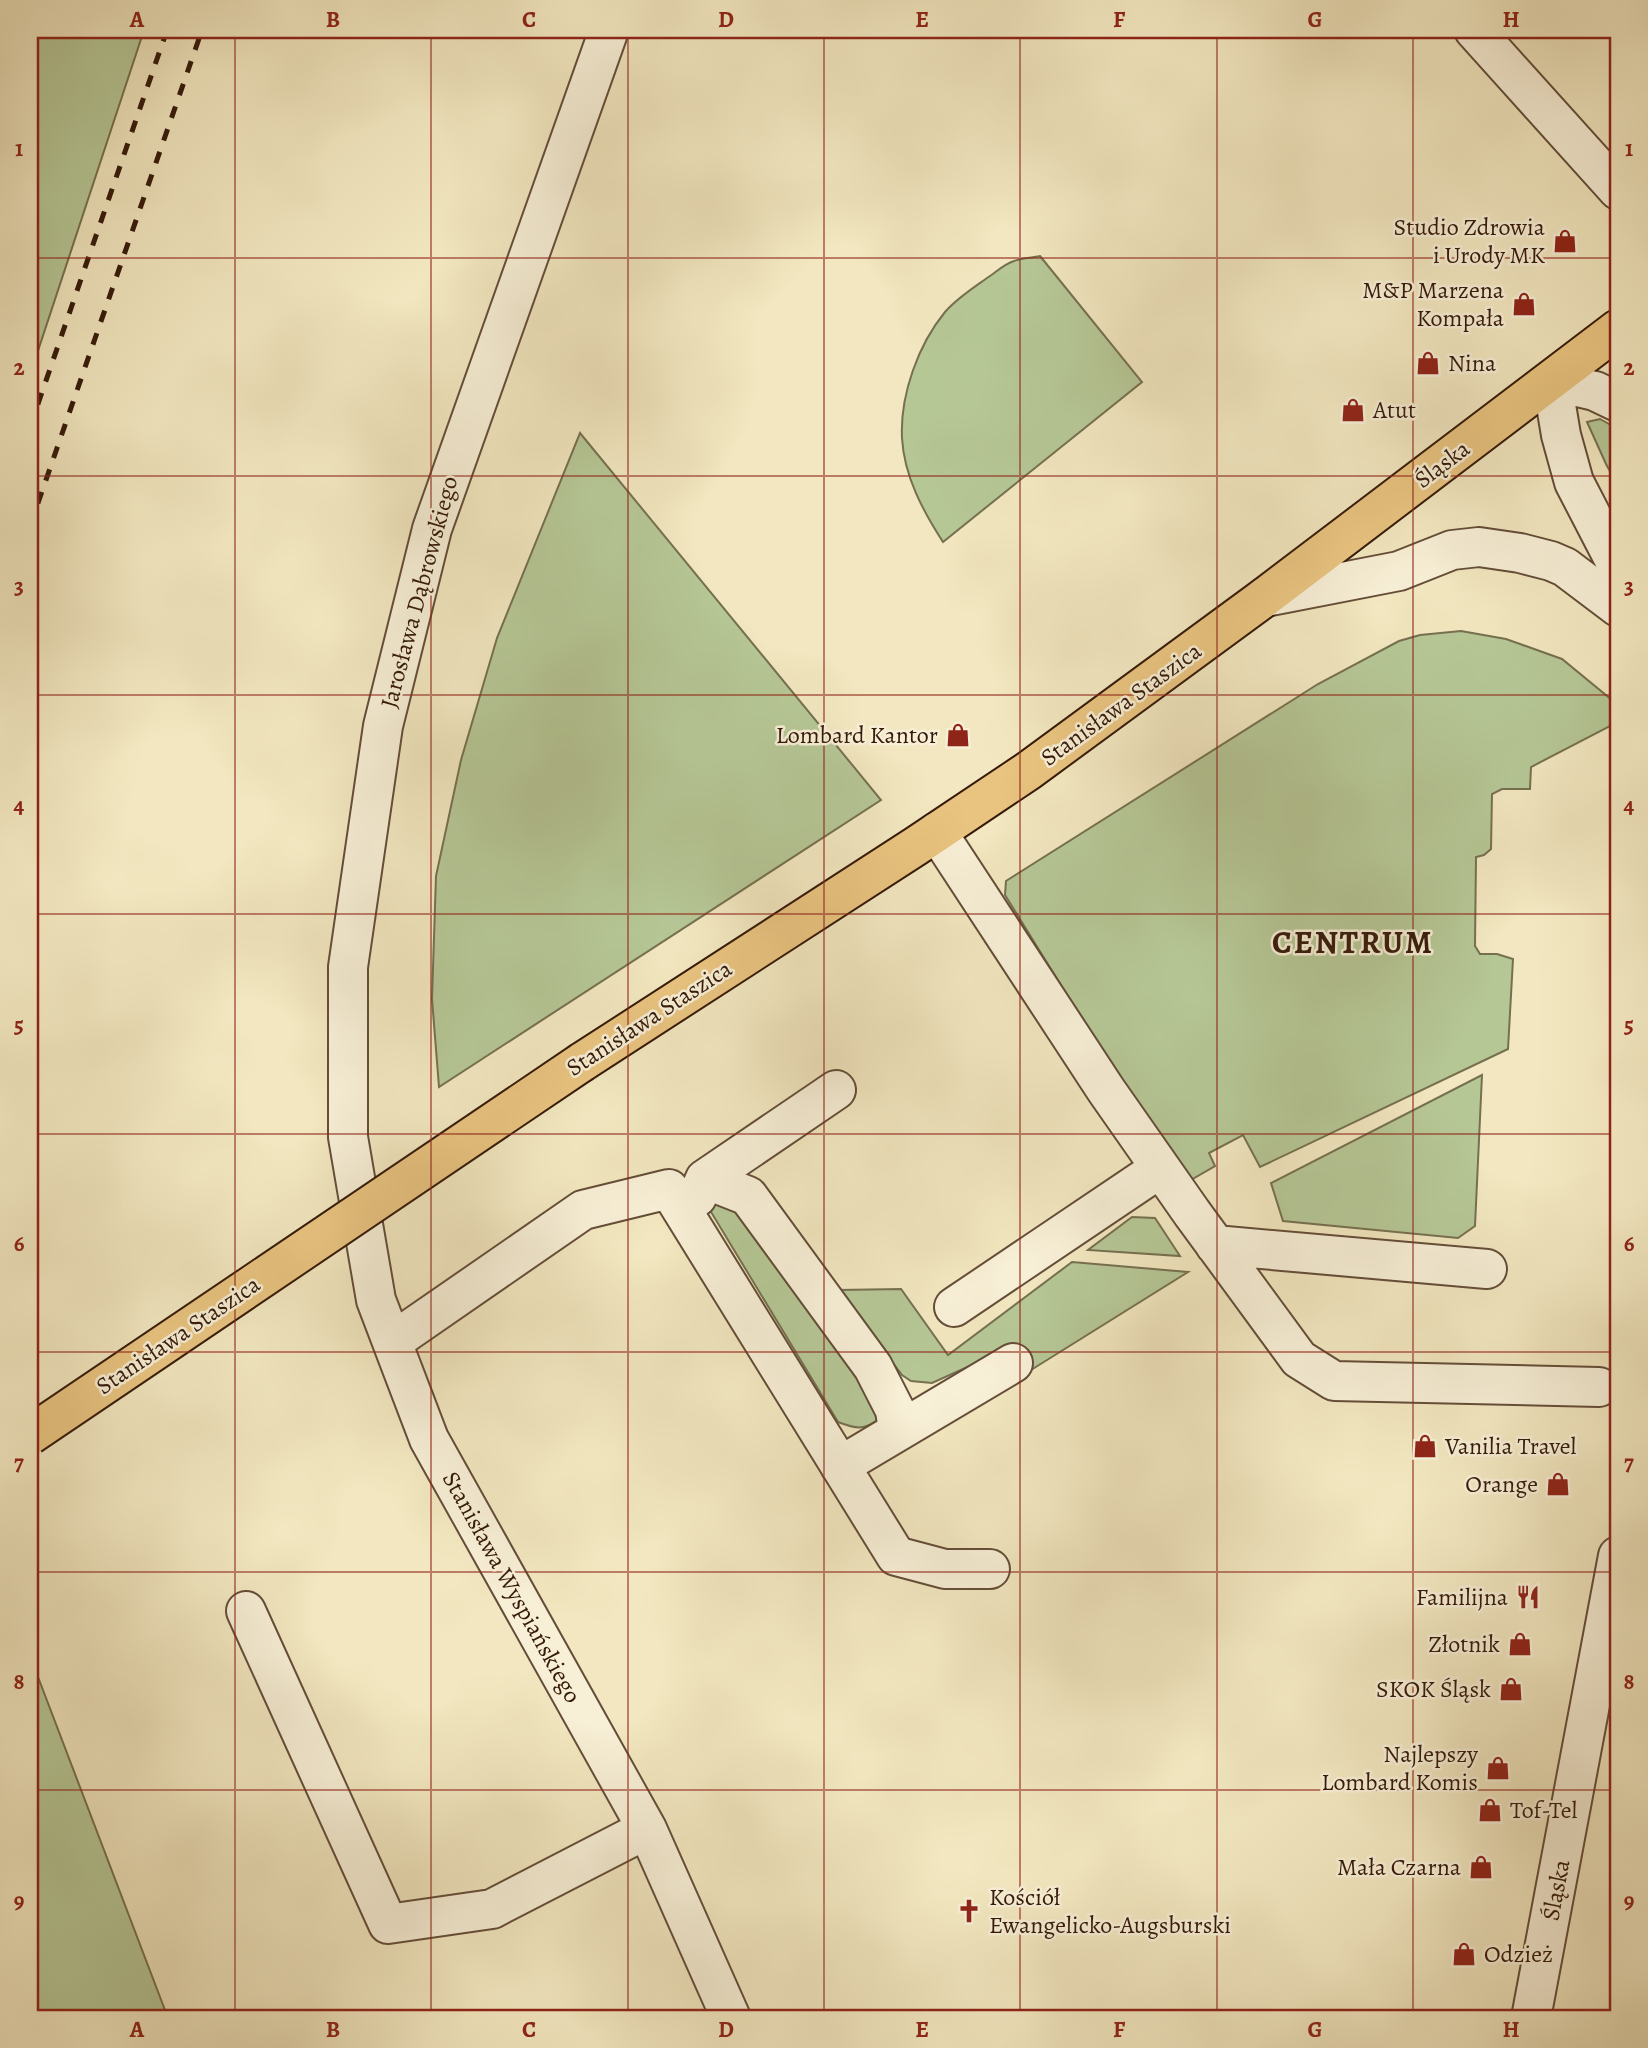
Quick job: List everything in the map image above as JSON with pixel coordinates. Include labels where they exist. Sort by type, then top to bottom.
[{"type":"main road","name":"Śląska","points":[[1265,597],[1618,329]]},
{"type":"main road","name":"Stanisława Staszica","points":[[30,1435],[582,1062],[937,832],[1080,734],[1265,597]]},
{"type":"street","name":"Jarosława Dąbrowskiego","points":[[348,1137],[348,968],[383,726],[432,529],[609,30]]},
{"type":"street","points":[[1474,30],[1618,190]]},
{"type":"street","points":[[1618,402],[1595,391],[1552,381],[1574,482],[1618,567]]},
{"type":"street","points":[[1265,597],[1399,571],[1452,550],[1479,547],[1520,553],[1565,567],[1618,607]]},
{"type":"street","points":[[937,832],[1159,1168],[1299,1359],[1334,1381],[1599,1387]]},
{"type":"street","points":[[687,1218],[705,1179],[836,1090]]},
{"type":"street","name":"Stanisława Wyspiańskiego","points":[[348,1137],[376,1300],[429,1439],[647,1829],[731,2018]]},
{"type":"street","points":[[954,1307],[1159,1168]]},
{"type":"street","points":[[705,1179],[748,1196],[873,1367],[895,1410],[898,1431]]},
{"type":"street","points":[[392,1342],[583,1210],[669,1189],[896,1556],[945,1569],[990,1569]]},
{"type":"street","points":[[1215,1245],[1487,1269]]},
{"type":"street","points":[[841,1466],[1013,1363]]},
{"type":"street","name":"Śląska","points":[[1531,2018],[1618,1556]]},
{"type":"street","points":[[246,1611],[388,1924],[492,1909],[647,1829]]},
{"type":"green space","points":[[30,30],[144,30],[30,375]]},
{"type":"green space","points":[[1040,256],[1142,382],[943,542],[928,518],[906,466],[902,422],[913,371],[935,325],[954,303],[1007,264]]},
{"type":"green space","points":[[1600,419],[1618,429],[1618,486],[1587,422]]},
{"type":"green space","points":[[580,433],[881,800],[439,1087],[432,999],[436,876],[461,760],[497,638]]},
{"type":"green space","points":[[1461,631],[1506,639],[1562,659],[1618,705],[1618,722],[1531,767],[1530,789],[1502,789],[1492,794],[1491,849],[1476,857],[1475,946],[1480,954],[1497,954],[1513,959],[1508,1049],[1260,1167],[1243,1135],[1209,1153],[1215,1166],[1184,1184],[1005,895],[1006,881],[1318,684],[1399,641],[1420,635]]},
{"type":"green space","points":[[1482,1075],[1475,1226],[1458,1238],[1283,1221],[1271,1183]]},
{"type":"green space","points":[[705,1202],[732,1204],[877,1385],[880,1418],[860,1428],[838,1422]]},
{"type":"green space","points":[[1132,1217],[1155,1218],[1180,1256],[1088,1250]]},
{"type":"green space","points":[[1072,1262],[1188,1272],[1031,1370],[1014,1346],[932,1383],[911,1381],[902,1375],[838,1290],[901,1289],[948,1355]]},
{"type":"green space","points":[[30,1656],[168,2018],[30,2018]]},
{"type":"railway","points":[[30,427],[167,30]]},
{"type":"railway","points":[[30,526],[202,30]]},
{"type":"place","name":"Studio Zdrowia i Urody MK","points":[[1565,241]]},
{"type":"place","name":"M&P Marzena Kompała","points":[[1524,304]]},
{"type":"place","name":"Nina","points":[[1428,363]]},
{"type":"place","name":"Atut","points":[[1353,410]]},
{"type":"place","name":"Lombard Kantor","points":[[958,735]]},
{"type":"place","name":"Vanilia Travel","points":[[1425,1446]]},
{"type":"place","name":"Orange","points":[[1558,1484]]},
{"type":"place","name":"Familijna","points":[[1528,1597]]},
{"type":"place","name":"Złotnik","points":[[1520,1644]]},
{"type":"place","name":"SKOK Śląsk","points":[[1511,1689]]},
{"type":"place","name":"Najlepszy Lombard Komis","points":[[1498,1768]]},
{"type":"place","name":"Tof-Tel","points":[[1490,1810]]},
{"type":"place","name":"Mała Czarna","points":[[1481,1867]]},
{"type":"place","name":"Kościół Ewangelicko-Augsburski","points":[[969,1911]]},
{"type":"place","name":"Odzież","points":[[1464,1954]]},
{"type":"district","name":"CENTRUM","points":[[1353,942]]}]
